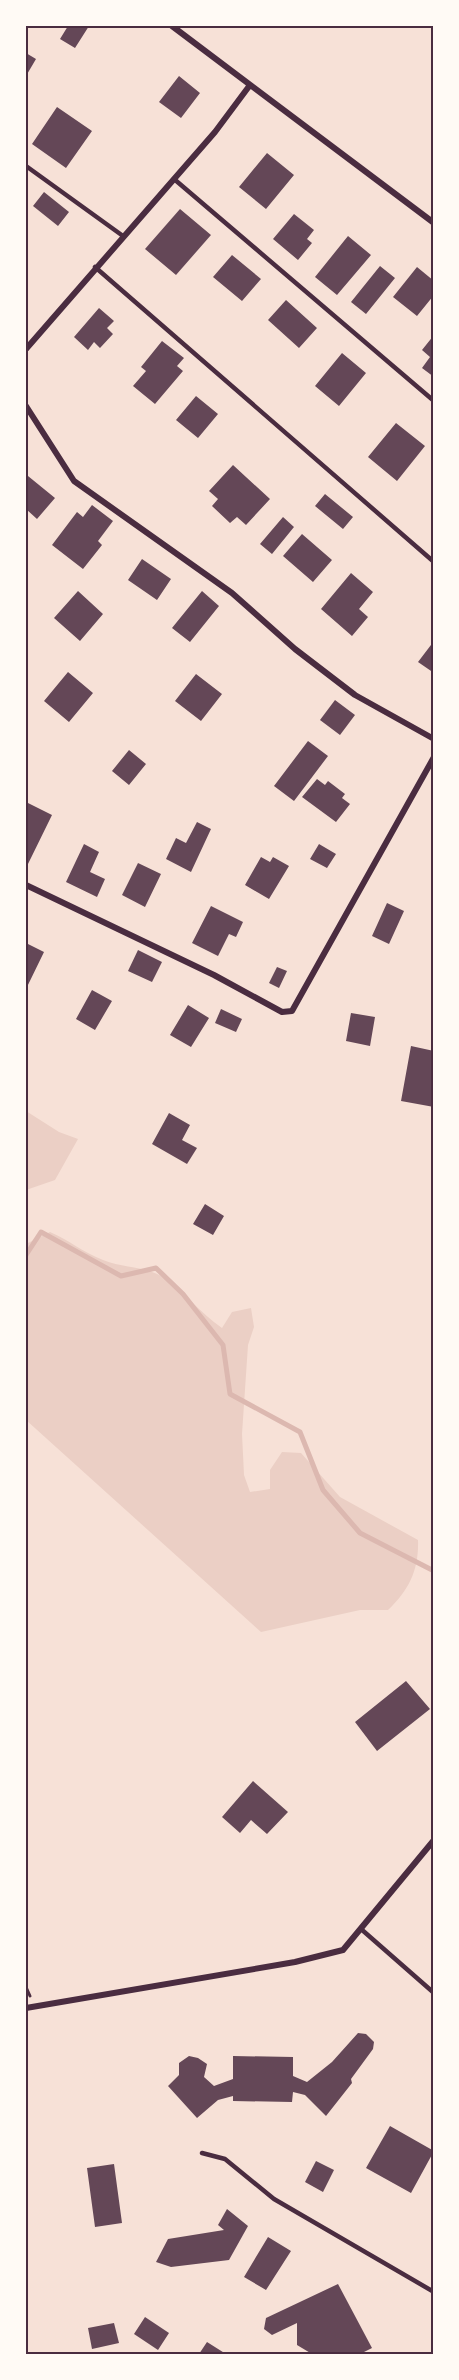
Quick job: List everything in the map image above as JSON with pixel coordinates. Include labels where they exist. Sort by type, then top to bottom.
[{"type":"street","points":[[172,26],[434,223]]},
{"type":"street","points":[[26,349],[95,267],[215,132],[250,85]]},
{"type":"street","points":[[26,406],[74,481],[232,592],[295,649],[355,695],[434,739]]},
{"type":"street","points":[[26,885],[214,975],[282,1011],[292,1011],[434,757]]},
{"type":"street","points":[[26,2008],[295,1962],[343,1950],[434,1840]]},
{"type":"lane","points":[[26,166],[123,236]]},
{"type":"lane","points":[[174,179],[434,401]]},
{"type":"lane","points":[[95,267],[434,562]]},
{"type":"lane","points":[[361,1929],[434,1993]]},
{"type":"lane","points":[[202,2152],[225,2159],[274,2199],[434,2292]]},
{"type":"shaded area","points":[[26,1111],[59,1132],[78,1139],[55,1180],[26,1190]]},
{"type":"shaded area","points":[[50,1232],[103,1260],[147,1270],[161,1276],[222,1328],[232,1312],[251,1308],[254,1327],[248,1345],[242,1434],[244,1475],[250,1492],[270,1489],[270,1470],[282,1452],[301,1453],[340,1497],[418,1540],[417,1561],[411,1579],[402,1595],[388,1610],[360,1610],[261,1632],[26,1420],[26,1244]]},
{"type":"building","points":[[68,26],[89,26],[75,48],[60,39]]},
{"type":"building","points":[[26,53],[36,59],[26,76]]},
{"type":"building","points":[[179,76],[200,93],[181,118],[159,102]]},
{"type":"building","points":[[57,107],[92,131],[66,168],[32,144]]},
{"type":"building","points":[[267,153],[294,175],[266,209],[239,187]]},
{"type":"building","points":[[44,192],[69,212],[58,226],[33,206]]},
{"type":"building","points":[[180,209],[211,235],[176,275],[145,249]]},
{"type":"building","points":[[294,214],[314,230],[307,239],[312,243],[298,260],[273,239]]},
{"type":"building","points":[[348,236],[371,255],[337,295],[315,277]]},
{"type":"building","points":[[232,255],[261,279],[242,301],[213,277]]},
{"type":"building","points":[[380,266],[395,278],[366,314],[351,302]]},
{"type":"building","points":[[417,267],[434,281],[434,295],[417,316],[393,297]]},
{"type":"building","points":[[286,300],[317,328],[299,348],[268,320]]},
{"type":"building","points":[[99,308],[114,321],[107,328],[113,334],[100,348],[94,342],[88,350],[74,337]]},
{"type":"building","points":[[434,335],[434,377],[422,368],[430,357],[422,350]]},
{"type":"building","points":[[162,341],[184,358],[177,366],[183,371],[155,404],[133,386],[146,371],[141,367]]},
{"type":"building","points":[[342,353],[366,373],[339,406],[315,386]]},
{"type":"building","points":[[196,396],[218,414],[198,438],[176,420]]},
{"type":"building","points":[[396,423],[425,446],[397,481],[368,457]]},
{"type":"building","points":[[233,465],[270,499],[246,525],[237,517],[230,523],[212,506],[218,499],[209,491]]},
{"type":"building","points":[[28,476],[55,498],[37,519],[26,509]]},
{"type":"building","points":[[325,494],[353,517],[343,529],[315,506]]},
{"type":"building","points":[[92,505],[113,521],[98,541],[102,545],[83,569],[52,545],[77,512],[83,517]]},
{"type":"building","points":[[283,517],[294,527],[272,554],[260,544]]},
{"type":"building","points":[[302,534],[332,560],[313,582],[283,556]]},
{"type":"building","points":[[142,559],[171,579],[157,600],[128,580]]},
{"type":"building","points":[[351,573],[373,592],[359,609],[368,617],[352,636],[321,609]]},
{"type":"building","points":[[78,591],[103,614],[80,641],[54,618]]},
{"type":"building","points":[[202,591],[219,606],[190,642],[172,628]]},
{"type":"building","points":[[434,641],[434,673],[418,662]]},
{"type":"building","points":[[68,672],[93,693],[69,722],[44,701]]},
{"type":"building","points":[[196,674],[222,694],[201,721],[175,701]]},
{"type":"building","points":[[335,700],[355,715],[340,735],[320,720]]},
{"type":"building","points":[[308,741],[328,756],[294,801],[274,786]]},
{"type":"building","points":[[129,750],[146,764],[129,785],[112,771]]},
{"type":"building","points":[[317,779],[325,785],[328,781],[345,794],[342,798],[350,804],[336,822],[302,797]]},
{"type":"building","points":[[26,802],[52,815],[27,866],[26,865]]},
{"type":"building","points":[[197,822],[211,829],[191,872],[166,859],[176,838],[186,843]]},
{"type":"building","points":[[84,844],[99,852],[90,872],[105,879],[97,897],[66,882]]},
{"type":"building","points":[[319,844],[336,854],[327,868],[310,859]]},
{"type":"building","points":[[261,857],[270,862],[273,857],[289,866],[269,899],[245,885]]},
{"type":"building","points":[[138,863],[161,874],[145,907],[122,895]]},
{"type":"building","points":[[387,903],[404,911],[389,944],[372,936]]},
{"type":"building","points":[[211,906],[243,922],[236,937],[229,934],[218,956],[192,943]]},
{"type":"building","points":[[26,943],[44,952],[26,989]]},
{"type":"building","points":[[138,950],[162,962],[152,982],[128,971]]},
{"type":"building","points":[[277,967],[287,971],[279,988],[269,983]]},
{"type":"building","points":[[92,990],[112,1001],[95,1030],[76,1019]]},
{"type":"building","points":[[188,1005],[209,1018],[191,1047],[170,1035]]},
{"type":"building","points":[[221,1009],[242,1019],[236,1032],[215,1023]]},
{"type":"building","points":[[351,1013],[375,1017],[370,1046],[346,1041]]},
{"type":"building","points":[[411,1046],[434,1051],[434,1107],[401,1101]]},
{"type":"building","points":[[169,1113],[190,1125],[182,1140],[197,1148],[187,1164],[152,1144]]},
{"type":"building","points":[[205,1204],[224,1216],[213,1235],[193,1224]]},
{"type":"building","points":[[406,1681],[430,1709],[377,1751],[355,1722]]},
{"type":"building","points":[[253,1781],[288,1812],[267,1834],[251,1820],[240,1833],[222,1817]]},
{"type":"building","points":[[358,2033],[366,2034],[374,2042],[373,2049],[351,2079],[352,2083],[326,2116],[305,2095],[293,2092],[292,2102],[233,2101],[233,2096],[218,2100],[197,2118],[168,2086],[179,2075],[179,2063],[189,2056],[198,2058],[207,2064],[204,2077],[214,2086],[233,2079],[233,2056],[293,2057],[293,2076],[307,2082],[332,2062]]},
{"type":"building","points":[[390,2126],[434,2151],[411,2193],[366,2168]]},
{"type":"building","points":[[316,2161],[334,2170],[323,2192],[305,2182]]},
{"type":"building","points":[[114,2164],[122,2223],[95,2227],[87,2168]]},
{"type":"building","points":[[227,2209],[248,2226],[229,2260],[171,2267],[156,2262],[168,2239],[224,2230],[218,2225]]},
{"type":"building","points":[[268,2237],[291,2251],[266,2290],[244,2277]]},
{"type":"building","points":[[338,2284],[372,2348],[360,2354],[312,2354],[297,2345],[297,2323],[272,2335],[264,2329],[266,2318]]},
{"type":"building","points":[[145,2317],[169,2333],[158,2350],[134,2334]]},
{"type":"building","points":[[114,2323],[119,2343],[92,2349],[88,2328]]},
{"type":"building","points":[[207,2342],[226,2354],[199,2354]]},
{"type":"waterway","points":[[26,1255],[41,1232],[121,1276],[156,1268],[183,1294],[223,1345],[230,1394],[300,1432],[323,1490],[360,1533],[434,1571]]}]
